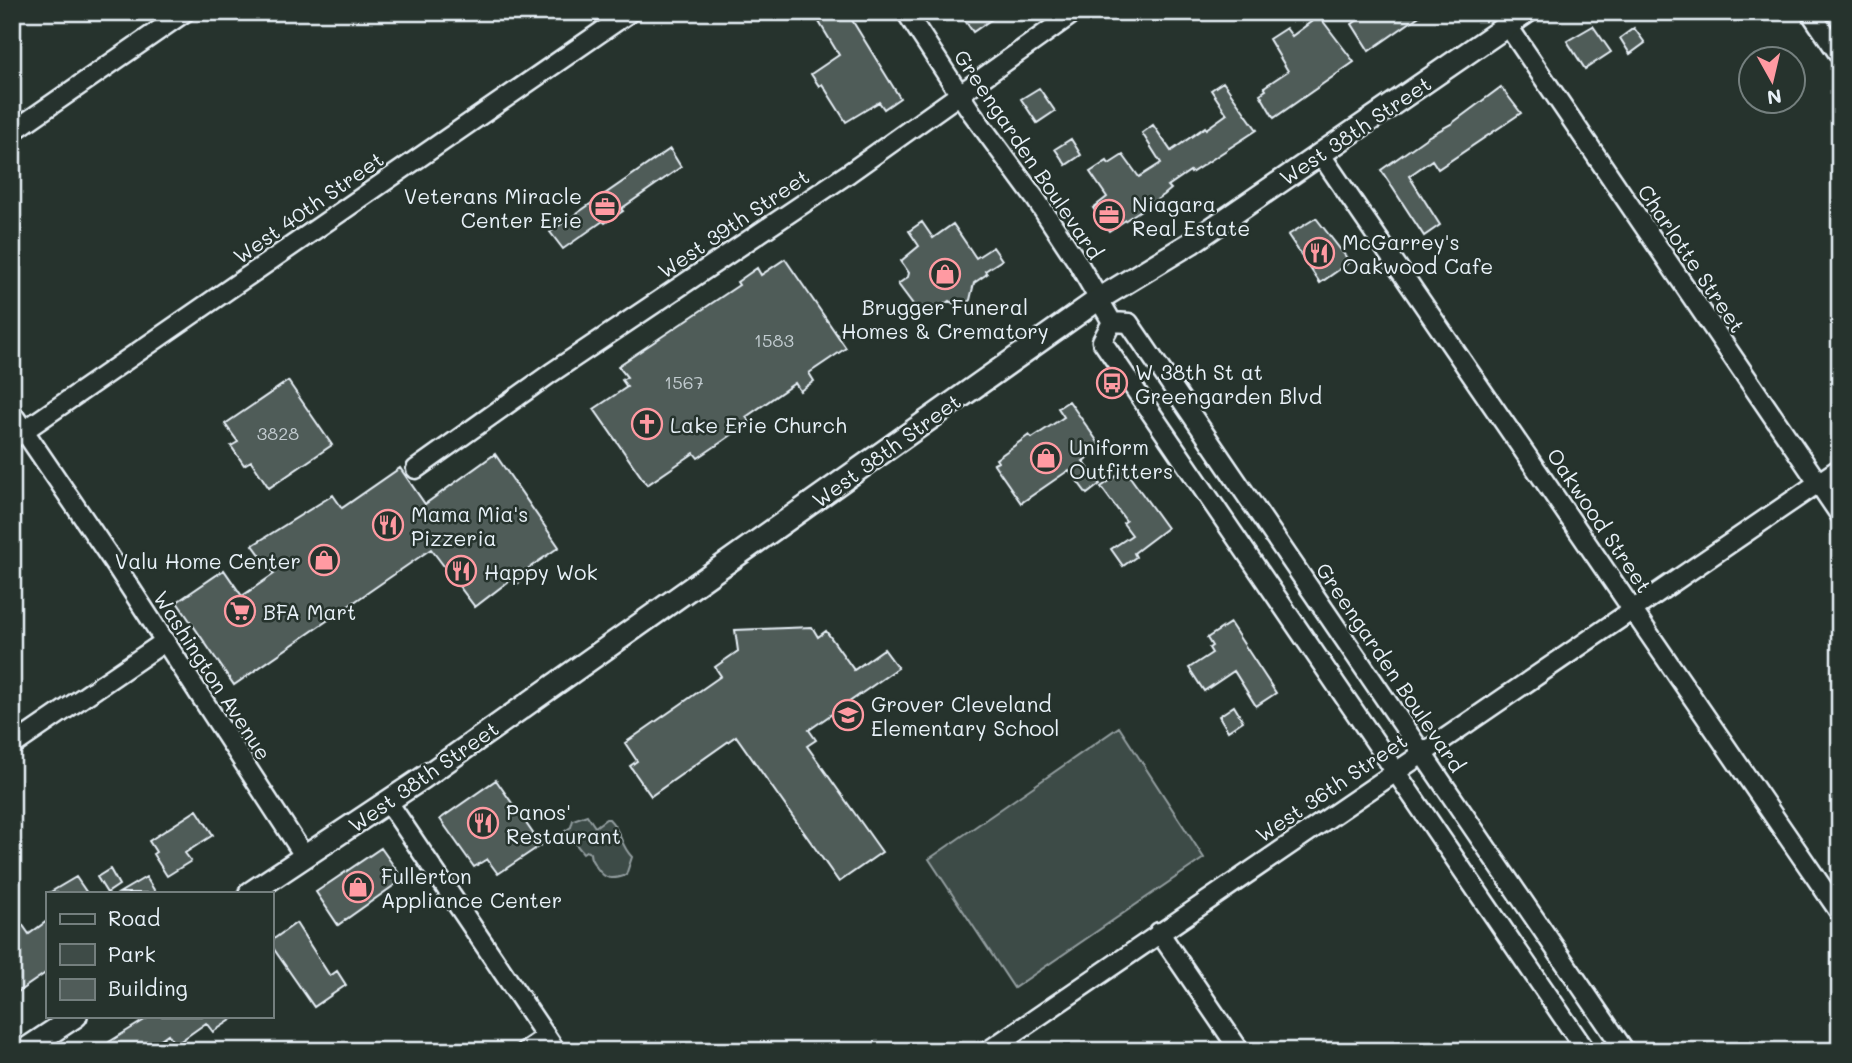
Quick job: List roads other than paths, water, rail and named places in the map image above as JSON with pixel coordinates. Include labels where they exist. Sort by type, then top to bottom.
[{"type":"main road","name":"West 38th Street","points":[[252,892],[388,802],[1099,299],[1191,243],[1527,12]]},
{"type":"main road","points":[[23,1051],[73,1018]]},
{"type":"street","points":[[12,132],[185,12]]},
{"type":"street","name":"West 40th Street","points":[[18,435],[630,12]]},
{"type":"street","name":"Greengarden Boulevard","points":[[906,12],[959,93],[1037,201],[1112,322],[1129,323],[1625,1051]]},
{"type":"street","name":"West 39th Street","points":[[415,469],[551,373],[849,173],[1075,12]]},
{"type":"street","points":[[1810,12],[1840,56]]},
{"type":"street","name":"Charlotte Street","points":[[1508,26],[1840,515]]},
{"type":"street","name":"Oakwood Street","points":[[1321,155],[1840,913]]},
{"type":"street","points":[[1112,322],[1102,341],[1586,1051]]},
{"type":"street","name":"Washington Avenue","points":[[12,413],[18,435],[164,642],[305,857]]},
{"type":"street","name":"West 36th Street","points":[[988,1051],[1840,468]]},
{"type":"street","points":[[12,746],[164,642]]},
{"type":"street","points":[[388,802],[551,1044],[525,1051]]},
{"type":"street","points":[[1159,932],[1240,1051]]},
{"type":"place","name":"Veterans Miracle Center Erie","points":[[605,207]]},
{"type":"place","name":"Niagara Real Estate","points":[[1109,215]]},
{"type":"place","name":"McGarrey's Oakwood Cafe","points":[[1319,253]]},
{"type":"place","name":"Brugger Funeral Homes & Crematory","points":[[945,274]]},
{"type":"place","name":"W 38th St at Greengarden Blvd","points":[[1112,383]]},
{"type":"place","name":"Lake Erie Church","points":[[647,424]]},
{"type":"place","name":"Uniform Outfitters","points":[[1046,458]]},
{"type":"place","name":"Mama Mia's Pizzeria","points":[[388,525]]},
{"type":"place","name":"Valu Home Center","points":[[324,560]]},
{"type":"place","name":"Happy Wok","points":[[461,571]]},
{"type":"place","name":"BFA Mart","points":[[240,611]]},
{"type":"place","name":"Grover Cleveland Elementary School","points":[[848,715]]},
{"type":"place","name":"Panos' Restaurant","points":[[483,823]]},
{"type":"place","name":"Fullerton Appliance Center","points":[[358,887]]}]
